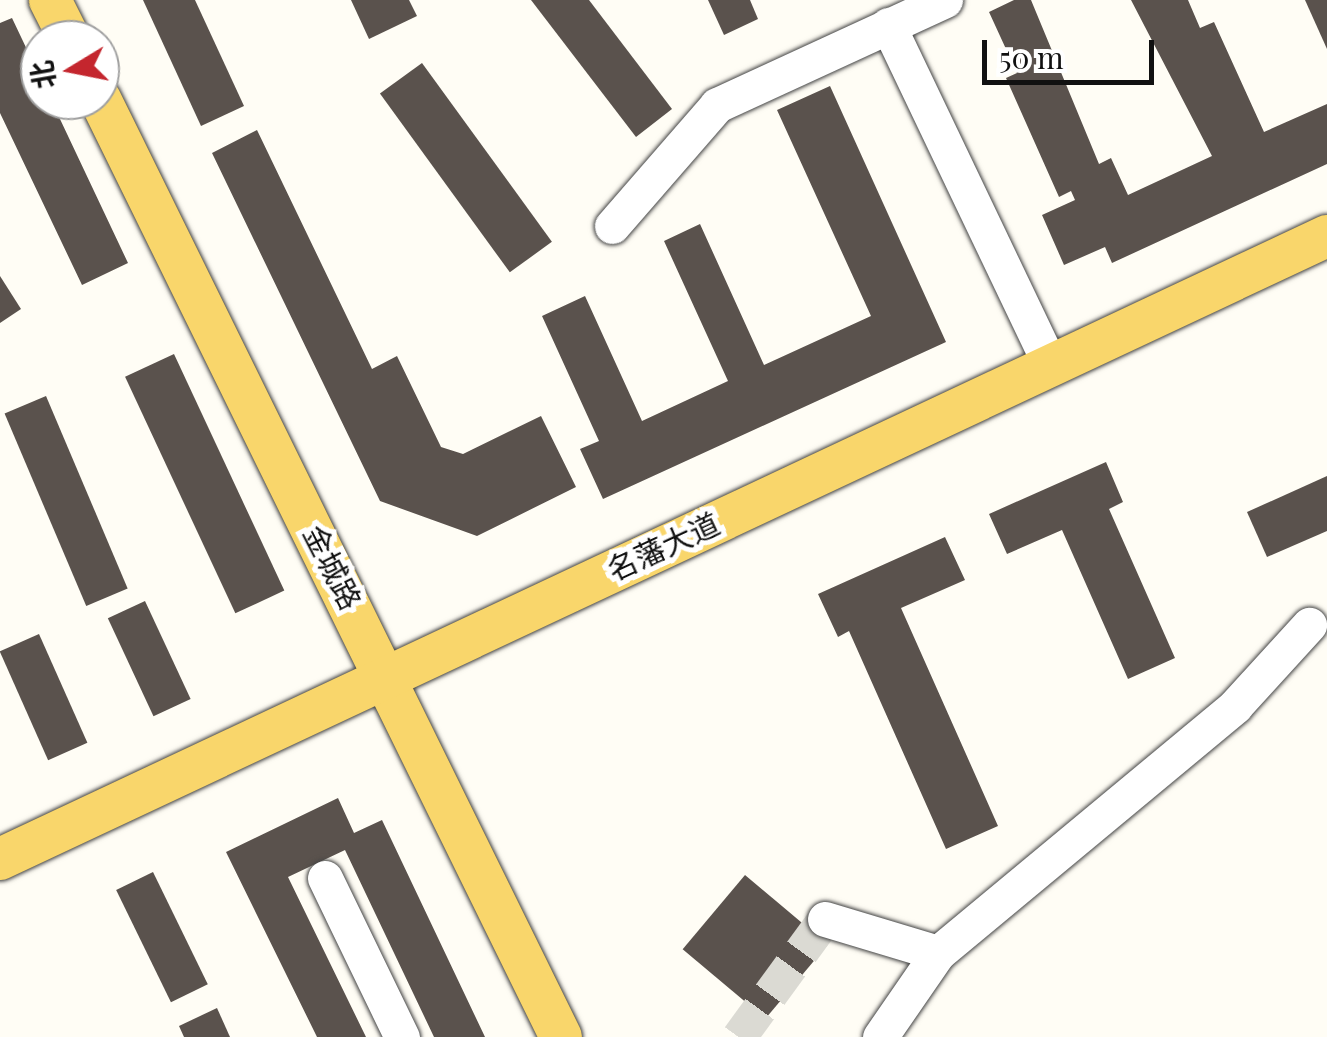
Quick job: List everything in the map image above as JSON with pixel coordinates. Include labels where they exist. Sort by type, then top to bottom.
[{"type":"main road","name":"金城路","points":[[110,120],[387,675],[561,1037]]},
{"type":"main road","name":"名藩大道","points":[[0,859],[1327,236]]},
{"type":"street","points":[[612,226],[717,105],[945,0]]},
{"type":"street","points":[[888,25],[1050,366]]},
{"type":"street","points":[[880,1037],[938,953],[1236,706],[1309,625]]},
{"type":"street","points":[[325,878],[402,1037]]},
{"type":"street","points":[[825,919],[938,953]]},
{"type":"building","points":[[143,0],[195,0],[244,106],[201,126]]},
{"type":"building","points":[[351,0],[409,0],[417,16],[369,39]]},
{"type":"building","points":[[531,0],[589,0],[672,109],[636,137]]},
{"type":"building","points":[[708,0],[750,0],[758,19],[724,35]]},
{"type":"building","points":[[1014,0],[1031,0],[1099,164],[1111,158],[1128,195],[1212,156],[1131,0],[1188,0],[1200,28],[1214,22],[1264,132],[1327,104],[1327,164],[1112,263],[1105,247],[1064,265],[1042,215],[1075,200],[1071,191],[1059,197],[1006,78],[1017,73],[989,12]]},
{"type":"building","points":[[1305,0],[1327,0],[1327,49]]},
{"type":"building","points":[[12,18],[20,35],[20,120],[60,120],[128,263],[82,285],[0,113],[0,23]]},
{"type":"building","points":[[422,63],[552,242],[510,272],[380,94]]},
{"type":"building","points":[[830,86],[946,342],[603,499],[580,449],[599,441],[542,316],[585,296],[642,421],[728,381],[664,241],[700,224],[764,365],[871,316],[777,110]]},
{"type":"building","points":[[257,130],[372,369],[397,356],[441,447],[463,454],[541,416],[576,487],[477,536],[380,501],[212,153]]},
{"type":"building","points":[[0,276],[21,309],[0,323]]},
{"type":"building","points":[[174,354],[284,591],[235,613],[125,377]]},
{"type":"building","points":[[46,396],[128,588],[86,606],[5,414]]},
{"type":"building","points":[[1106,462],[1123,502],[1109,509],[1175,658],[1128,679],[1062,530],[1007,554],[989,514]]},
{"type":"building","points":[[1327,476],[1327,531],[1267,557],[1247,512]]},
{"type":"building","points":[[945,537],[965,580],[901,608],[998,826],[946,849],[849,631],[838,637],[818,594]]},
{"type":"building","points":[[145,601],[191,699],[153,716],[108,618]]},
{"type":"building","points":[[39,634],[87,743],[48,760],[0,652]]},
{"type":"building","points":[[338,798],[354,833],[382,820],[485,1037],[434,1037],[345,850],[288,877],[366,1037],[317,1037],[226,852]]},
{"type":"building","points":[[153,872],[208,984],[171,1002],[116,890]]},
{"type":"building","points":[[745,875],[828,944],[765,1019],[683,949]]},
{"type":"building","points":[[217,1008],[230,1037],[184,1037],[179,1026]]},
{"type":"tunnel","points":[[739,1037],[825,919]]}]
